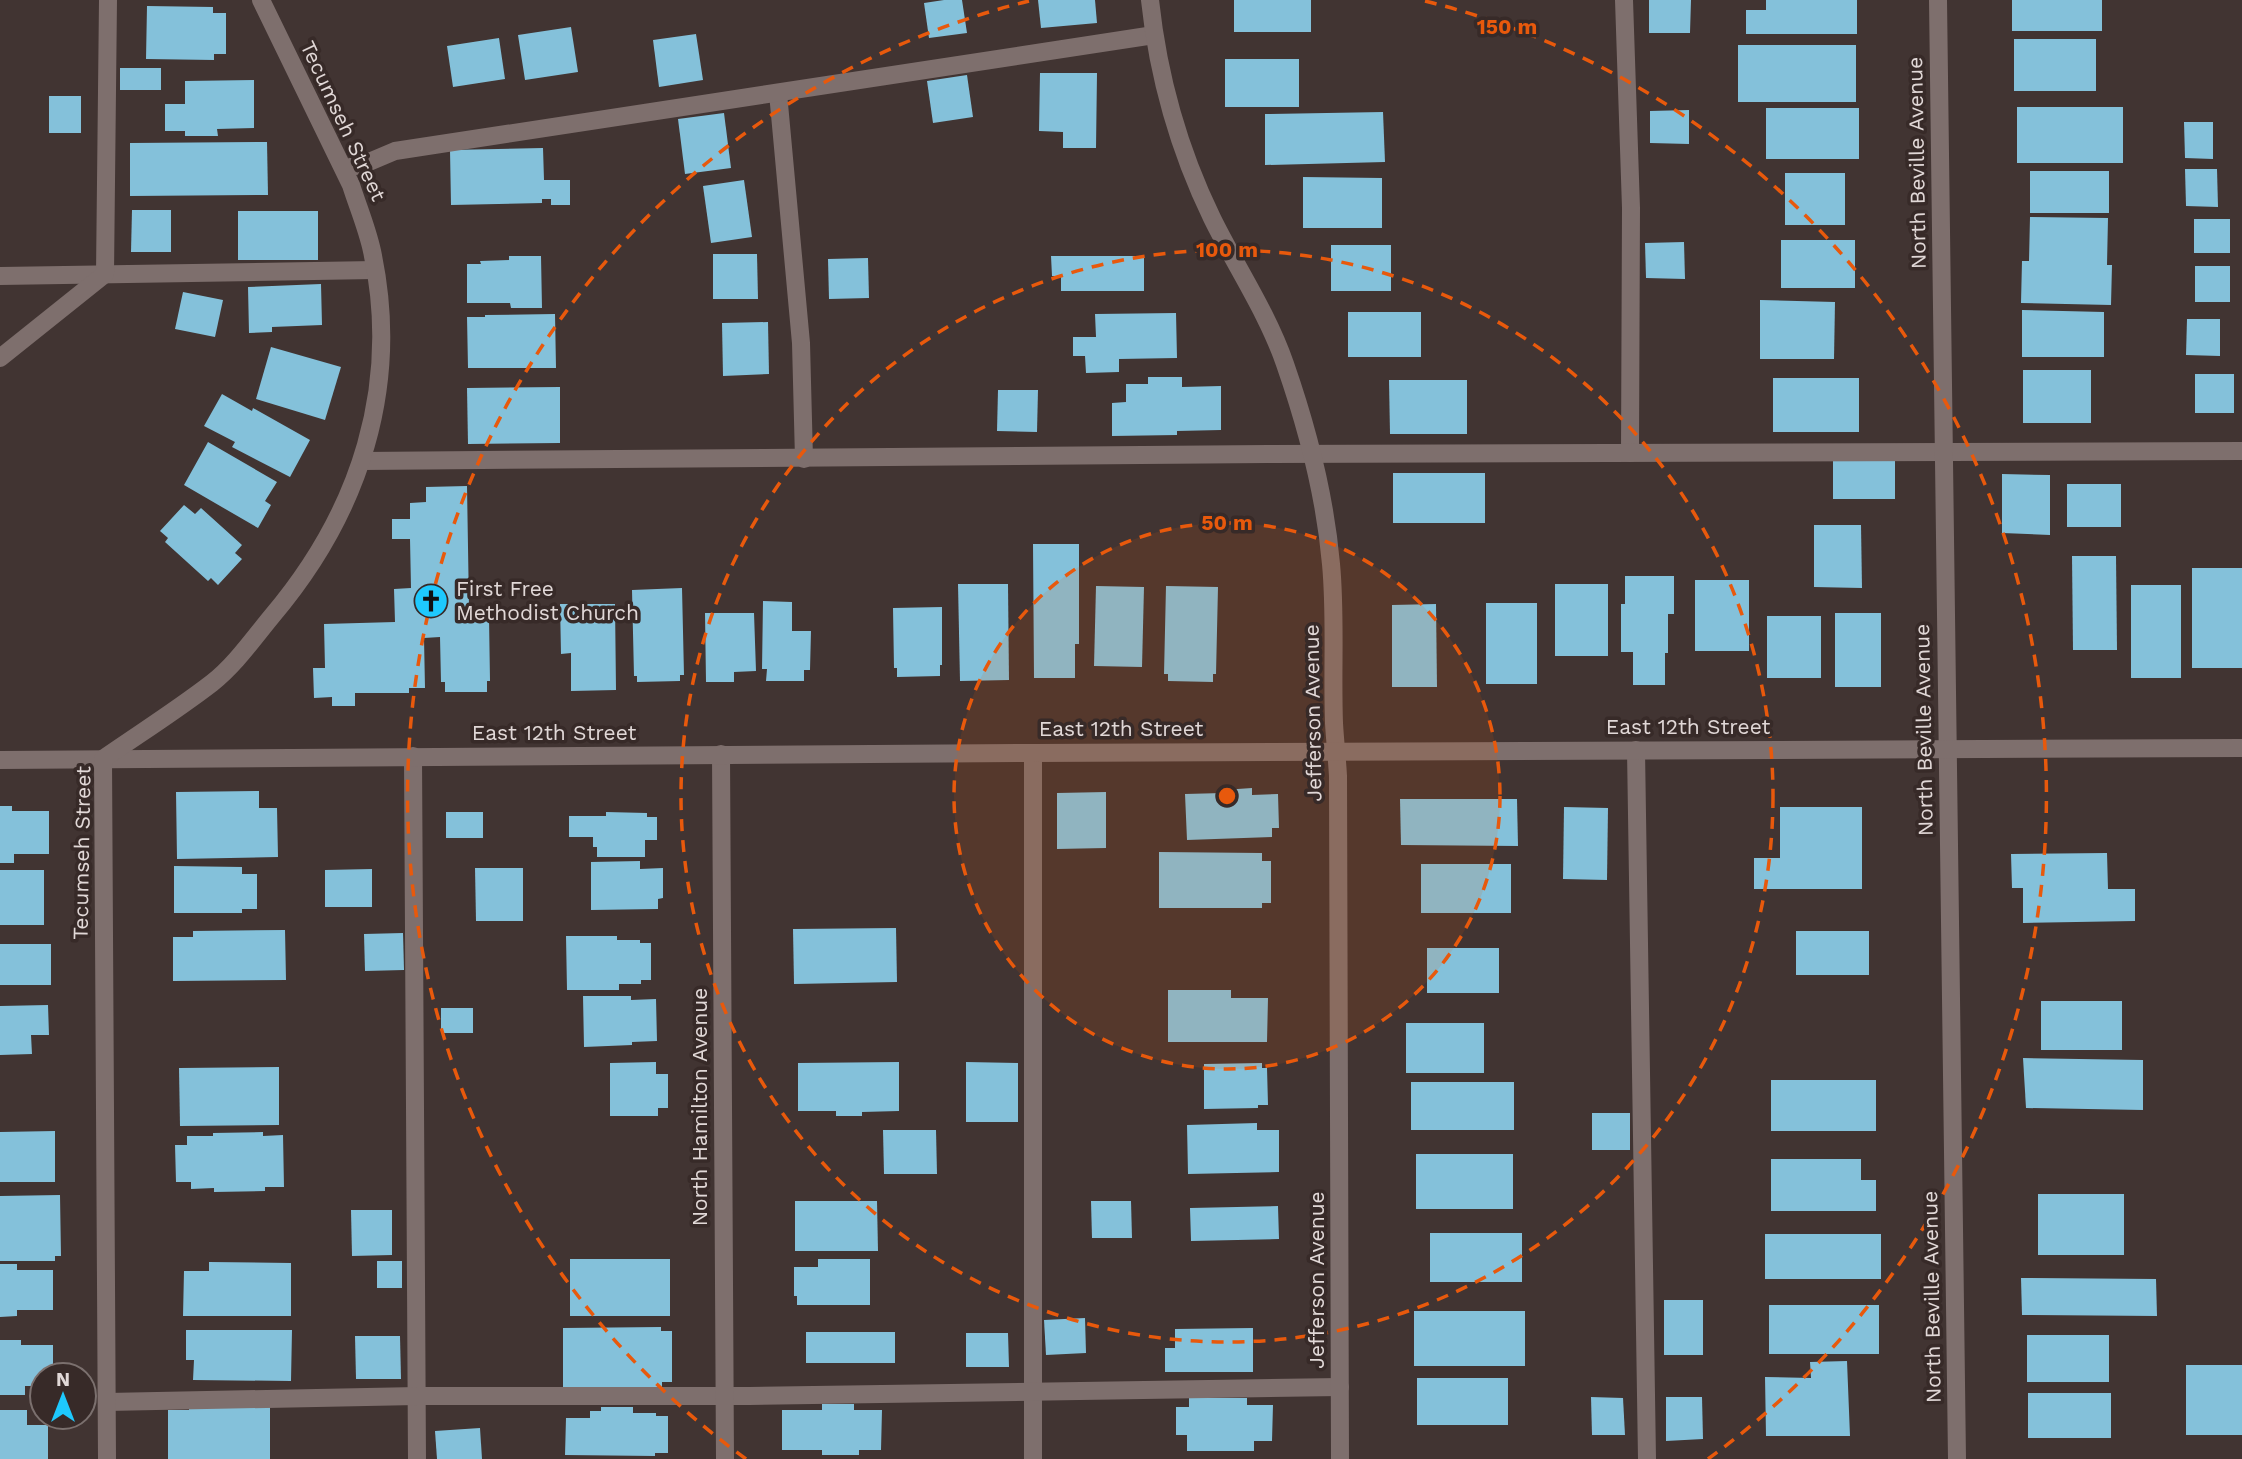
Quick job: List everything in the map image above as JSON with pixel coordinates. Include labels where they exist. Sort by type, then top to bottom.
[{"type":"street","points":[[105,274],[108,0]]},
{"type":"street","name":"Tecumseh Street","points":[[107,1459],[103,759],[214,682],[258,634],[300,580],[328,540],[343,510],[362,461],[379,382],[381,330],[375,270],[362,215],[344,169],[261,0]]},
{"type":"street","name":"Jefferson Avenue","points":[[1150,0],[1154,35],[1170,108],[1186,155],[1213,220],[1253,292],[1275,339],[1303,418],[1324,506],[1331,566],[1337,751],[1340,1459]]},
{"type":"street","points":[[1624,0],[1631,208],[1630,453]]},
{"type":"street","name":"North Beville Avenue","points":[[1938,0],[1957,1459]]},
{"type":"street","points":[[344,169],[395,151],[1154,35]]},
{"type":"street","points":[[778,93],[801,343],[804,459]]},
{"type":"street","points":[[0,275],[375,270]]},
{"type":"street","points":[[0,358],[105,274]]},
{"type":"street","points":[[362,461],[2242,451]]},
{"type":"street","name":"East 12th Street","points":[[0,760],[721,754],[2242,748]]},
{"type":"street","points":[[1636,750],[1647,1459]]},
{"type":"street","points":[[1033,753],[1033,1459]]},
{"type":"street","name":"North Hamilton Avenue","points":[[721,754],[725,1459]]},
{"type":"street","points":[[413,756],[417,1459]]},
{"type":"street","points":[[107,1402],[416,1396],[725,1396],[1340,1387]]},
{"type":"building","points":[[962,0],[967,33],[929,38],[924,3]]},
{"type":"building","points":[[1038,0],[1095,0],[1097,23],[1041,28]]},
{"type":"building","points":[[1234,0],[1311,0],[1311,32],[1234,32]]},
{"type":"building","points":[[1649,0],[1691,0],[1690,33],[1649,33]]},
{"type":"building","points":[[1766,0],[1857,0],[1857,34],[1746,34],[1746,10],[1766,10]]},
{"type":"building","points":[[2012,0],[2102,0],[2102,31],[2012,31]]},
{"type":"building","points":[[147,6],[213,7],[213,13],[226,13],[226,54],[214,54],[214,60],[146,59]]},
{"type":"building","points":[[571,27],[578,72],[525,80],[518,35]]},
{"type":"building","points":[[696,34],[703,80],[659,87],[653,40]]},
{"type":"building","points":[[499,38],[505,79],[453,87],[447,46]]},
{"type":"building","points":[[2014,39],[2096,39],[2096,91],[2014,91]]},
{"type":"building","points":[[1738,45],[1856,45],[1856,102],[1738,102]]},
{"type":"building","points":[[1225,59],[1299,59],[1299,107],[1225,107]]},
{"type":"building","points":[[120,68],[161,68],[161,90],[120,90]]},
{"type":"building","points":[[1040,73],[1097,73],[1096,148],[1063,148],[1063,132],[1039,131]]},
{"type":"building","points":[[967,75],[973,117],[933,123],[927,81]]},
{"type":"building","points":[[254,80],[254,128],[217,129],[218,136],[185,136],[185,131],[165,131],[165,104],[185,104],[185,81]]},
{"type":"building","points":[[49,96],[81,96],[81,133],[49,133]]},
{"type":"building","points":[[2017,107],[2123,107],[2123,163],[2017,163]]},
{"type":"building","points":[[1766,108],[1859,108],[1859,159],[1766,159]]},
{"type":"building","points":[[1689,110],[1689,144],[1650,143],[1650,111]]},
{"type":"building","points":[[1383,112],[1385,162],[1265,165],[1265,114]]},
{"type":"building","points":[[724,113],[731,168],[685,174],[678,119]]},
{"type":"building","points":[[2184,122],[2213,122],[2213,159],[2185,158]]},
{"type":"building","points":[[267,142],[268,195],[130,196],[130,143]]},
{"type":"building","points":[[543,148],[544,180],[570,180],[570,205],[551,205],[551,199],[542,199],[542,203],[451,205],[450,150]]},
{"type":"building","points":[[2185,169],[2217,169],[2218,207],[2186,206]]},
{"type":"building","points":[[2030,171],[2109,171],[2109,213],[2030,213]]},
{"type":"building","points":[[1785,173],[1845,173],[1845,225],[1785,225]]},
{"type":"building","points":[[1303,177],[1382,178],[1382,228],[1303,228]]},
{"type":"building","points":[[744,180],[752,237],[711,243],[703,186]]},
{"type":"building","points":[[132,210],[171,210],[171,252],[131,252]]},
{"type":"building","points":[[238,211],[318,211],[318,260],[238,260]]},
{"type":"building","points":[[2030,217],[2108,218],[2107,265],[2112,265],[2111,305],[2021,303],[2022,261],[2029,261]]},
{"type":"building","points":[[2194,219],[2230,219],[2230,253],[2194,253]]},
{"type":"building","points":[[1781,240],[1855,240],[1855,288],[1781,288]]},
{"type":"building","points":[[1684,242],[1685,279],[1646,278],[1645,243]]},
{"type":"building","points":[[1331,245],[1391,245],[1391,291],[1331,291]]},
{"type":"building","points":[[713,254],[757,254],[758,299],[713,299]]},
{"type":"building","points":[[509,256],[541,256],[542,308],[511,308],[510,303],[467,303],[467,264],[509,260]]},
{"type":"building","points":[[1051,256],[1144,256],[1144,291],[1061,291],[1061,276],[1052,276]]},
{"type":"building","points":[[868,258],[869,298],[829,299],[828,259]]},
{"type":"building","points":[[2195,266],[2230,266],[2230,302],[2195,302]]},
{"type":"building","points":[[321,284],[322,325],[272,327],[272,332],[249,333],[248,287]]},
{"type":"building","points":[[183,292],[223,300],[215,337],[175,329]]},
{"type":"building","points":[[1760,300],[1835,302],[1834,359],[1760,359]]},
{"type":"building","points":[[2022,310],[2104,312],[2104,357],[2022,357]]},
{"type":"building","points":[[1348,312],[1421,312],[1421,357],[1348,357]]},
{"type":"building","points":[[1176,313],[1177,358],[1119,359],[1119,372],[1086,373],[1085,356],[1073,356],[1073,337],[1096,337],[1095,314]]},
{"type":"building","points":[[555,314],[556,368],[468,368],[467,317]]},
{"type":"building","points":[[2187,319],[2220,319],[2220,356],[2186,355]]},
{"type":"building","points":[[768,322],[769,374],[723,376],[722,323]]},
{"type":"building","points":[[271,347],[341,367],[325,420],[256,399]]},
{"type":"building","points":[[2023,370],[2091,370],[2091,423],[2023,423]]},
{"type":"building","points":[[2195,374],[2234,374],[2234,413],[2195,413]]},
{"type":"building","points":[[1148,377],[1182,377],[1182,387],[1221,386],[1221,430],[1177,431],[1177,435],[1112,436],[1112,403],[1126,402],[1126,384],[1148,384]]},
{"type":"building","points":[[1773,378],[1859,378],[1859,432],[1773,432]]},
{"type":"building","points":[[1389,380],[1467,380],[1467,434],[1390,434]]},
{"type":"building","points":[[560,387],[560,443],[468,444],[467,388]]},
{"type":"building","points":[[998,390],[1038,390],[1037,432],[997,431]]},
{"type":"building","points":[[222,394],[310,440],[290,477],[232,447],[235,442],[204,426]]},
{"type":"building","points":[[208,442],[277,482],[265,501],[271,505],[258,528],[184,485]]},
{"type":"building","points":[[1833,459],[1895,459],[1895,499],[1833,499]]},
{"type":"building","points":[[1393,473],[1485,473],[1485,523],[1393,523]]},
{"type":"building","points":[[2002,474],[2050,475],[2050,535],[2002,533]]},
{"type":"building","points":[[2067,484],[2121,484],[2121,527],[2067,527]]},
{"type":"building","name":"First Free Methodist Church","points":[[467,486],[469,608],[485,608],[485,617],[489,617],[490,681],[487,681],[487,692],[445,692],[445,682],[441,682],[440,637],[424,638],[425,688],[409,688],[409,693],[355,693],[355,706],[332,706],[332,697],[314,698],[313,668],[325,668],[324,624],[395,622],[394,589],[411,588],[410,539],[392,539],[392,519],[410,519],[410,503],[426,502],[426,487]]},
{"type":"building","points":[[184,505],[195,514],[201,508],[242,545],[235,553],[242,559],[218,585],[211,578],[208,581],[165,542],[168,538],[160,531]]},
{"type":"building","points":[[1814,525],[1861,525],[1862,588],[1814,587]]},
{"type":"building","points":[[1033,544],[1079,544],[1079,644],[1075,644],[1075,678],[1034,678]]},
{"type":"building","points":[[2072,556],[2116,556],[2117,650],[2073,650]]},
{"type":"building","points":[[2192,568],[2242,568],[2242,668],[2192,668]]},
{"type":"building","points":[[1625,576],[1674,576],[1674,614],[1668,614],[1665,685],[1633,685],[1633,652],[1621,652],[1621,604],[1625,604]]},
{"type":"building","points":[[1695,580],[1749,580],[1749,651],[1695,651]]},
{"type":"building","points":[[958,584],[1008,584],[1009,680],[960,681]]},
{"type":"building","points":[[1555,584],[1608,584],[1608,656],[1555,656]]},
{"type":"building","points":[[2131,585],[2181,585],[2181,678],[2131,678]]},
{"type":"building","points":[[1096,586],[1144,587],[1142,667],[1094,666]]},
{"type":"building","points":[[1166,586],[1218,587],[1216,674],[1213,674],[1213,682],[1168,681],[1168,674],[1164,674]]},
{"type":"building","points":[[682,588],[684,675],[680,675],[680,681],[637,682],[637,676],[634,676],[632,590]]},
{"type":"building","points":[[763,601],[792,602],[792,631],[811,631],[810,670],[804,670],[804,681],[766,681],[767,669],[762,669]]},
{"type":"building","points":[[1486,603],[1537,603],[1537,684],[1486,684]]},
{"type":"building","points":[[560,604],[615,604],[616,690],[571,691],[571,653],[561,654]]},
{"type":"building","points":[[1436,604],[1437,687],[1392,687],[1392,605]]},
{"type":"building","points":[[942,607],[940,676],[897,677],[897,668],[894,668],[893,608]]},
{"type":"building","points":[[705,613],[754,613],[756,671],[734,672],[734,682],[706,682]]},
{"type":"building","points":[[1835,613],[1881,613],[1881,687],[1835,687]]},
{"type":"building","points":[[1767,616],[1821,616],[1821,678],[1767,678]]},
{"type":"building","points":[[1252,788],[1252,795],[1278,794],[1279,828],[1272,828],[1272,837],[1187,840],[1185,794],[1223,793],[1223,790]]},
{"type":"building","points":[[259,791],[259,808],[277,808],[278,857],[177,859],[176,792]]},
{"type":"building","points":[[1106,792],[1106,848],[1057,849],[1057,793]]},
{"type":"building","points":[[1400,799],[1517,799],[1518,846],[1401,845]]},
{"type":"building","points":[[0,806],[12,806],[12,811],[49,811],[49,854],[14,854],[14,863],[0,863]]},
{"type":"building","points":[[1564,807],[1608,808],[1607,880],[1563,879]]},
{"type":"building","points":[[1780,807],[1862,807],[1862,889],[1754,889],[1754,858],[1780,858]]},
{"type":"building","points":[[446,812],[483,812],[483,838],[446,838]]},
{"type":"building","points":[[606,812],[647,813],[647,817],[657,817],[657,840],[645,840],[645,857],[597,857],[593,837],[569,837],[569,816],[606,816]]},
{"type":"building","points":[[1159,852],[1262,853],[1262,861],[1271,861],[1271,903],[1262,903],[1262,908],[1159,908]]},
{"type":"building","points":[[2107,853],[2108,889],[2135,889],[2135,921],[2023,923],[2023,888],[2012,888],[2011,854]]},
{"type":"building","points":[[640,861],[640,869],[663,868],[663,898],[658,899],[658,909],[591,910],[591,862]]},
{"type":"building","points":[[1421,864],[1511,864],[1511,913],[1421,913]]},
{"type":"building","points":[[174,866],[242,867],[242,874],[257,874],[257,909],[242,909],[242,913],[174,913]]},
{"type":"building","points":[[475,868],[523,868],[523,921],[476,921]]},
{"type":"building","points":[[372,869],[372,907],[325,907],[325,870]]},
{"type":"building","points":[[0,870],[44,870],[44,925],[0,925]]},
{"type":"building","points":[[896,928],[897,982],[794,984],[793,929]]},
{"type":"building","points":[[285,930],[286,980],[173,981],[173,937],[193,937],[193,931]]},
{"type":"building","points":[[1796,931],[1869,931],[1869,975],[1796,975]]},
{"type":"building","points":[[403,933],[404,970],[365,971],[364,934]]},
{"type":"building","points":[[566,936],[617,936],[617,940],[651,943],[651,980],[641,980],[641,984],[619,984],[619,990],[567,990]]},
{"type":"building","points":[[0,944],[51,944],[51,985],[0,985]]},
{"type":"building","points":[[1427,948],[1499,948],[1499,993],[1427,993]]},
{"type":"building","points":[[1168,990],[1231,990],[1231,998],[1268,998],[1267,1042],[1168,1042]]},
{"type":"building","points":[[583,996],[656,999],[657,1041],[584,1047]]},
{"type":"building","points":[[2041,1001],[2122,1001],[2122,1050],[2041,1050]]},
{"type":"building","points":[[48,1005],[49,1035],[31,1035],[32,1054],[0,1055],[0,1006]]},
{"type":"building","points":[[441,1008],[473,1008],[473,1033],[441,1033]]},
{"type":"building","points":[[1406,1023],[1484,1023],[1484,1073],[1406,1073]]},
{"type":"building","points":[[2023,1058],[2143,1060],[2143,1110],[2026,1108]]},
{"type":"building","points":[[656,1062],[656,1074],[668,1074],[668,1108],[658,1108],[658,1116],[610,1116],[610,1063]]},
{"type":"building","points":[[899,1062],[899,1111],[836,1116],[836,1111],[798,1111],[798,1063]]},
{"type":"building","points":[[966,1062],[1018,1063],[1018,1122],[966,1122]]},
{"type":"building","points":[[1262,1063],[1262,1068],[1267,1068],[1268,1105],[1258,1105],[1258,1108],[1204,1109],[1204,1064]]},
{"type":"building","points":[[279,1067],[279,1125],[180,1126],[179,1068]]},
{"type":"building","points":[[1771,1080],[1876,1080],[1876,1131],[1771,1131]]},
{"type":"building","points":[[1411,1082],[1514,1082],[1514,1130],[1411,1130]]},
{"type":"building","points":[[1592,1113],[1630,1113],[1630,1150],[1592,1150]]},
{"type":"building","points":[[1257,1123],[1257,1130],[1279,1130],[1279,1172],[1188,1174],[1187,1125]]},
{"type":"building","points":[[883,1130],[936,1130],[937,1174],[884,1174]]},
{"type":"building","points":[[55,1131],[55,1182],[0,1182],[0,1132]]},
{"type":"building","points":[[263,1132],[263,1136],[283,1135],[284,1187],[265,1187],[265,1191],[214,1192],[214,1188],[191,1189],[191,1182],[176,1182],[175,1145],[187,1145],[187,1136]]},
{"type":"building","points":[[1416,1154],[1513,1154],[1513,1209],[1416,1209]]},
{"type":"building","points":[[1771,1159],[1861,1159],[1861,1180],[1876,1180],[1876,1211],[1771,1211]]},
{"type":"building","points":[[2038,1194],[2124,1194],[2124,1255],[2038,1255]]},
{"type":"building","points":[[60,1195],[61,1256],[55,1256],[55,1261],[0,1261],[0,1196]]},
{"type":"building","points":[[795,1201],[877,1201],[878,1251],[795,1251]]},
{"type":"building","points":[[1091,1201],[1131,1201],[1132,1238],[1092,1238]]},
{"type":"building","points":[[1278,1206],[1279,1239],[1191,1241],[1190,1208]]},
{"type":"building","points":[[351,1210],[392,1210],[392,1255],[352,1256]]},
{"type":"building","points":[[1430,1233],[1522,1233],[1522,1282],[1430,1282]]},
{"type":"building","points":[[1765,1234],[1881,1234],[1881,1279],[1765,1279]]},
{"type":"building","points":[[570,1259],[670,1259],[670,1316],[570,1316]]},
{"type":"building","points":[[818,1259],[870,1259],[870,1305],[797,1305],[797,1296],[794,1296],[794,1267],[818,1267]]},
{"type":"building","points":[[377,1261],[402,1261],[402,1288],[377,1288]]},
{"type":"building","points":[[209,1262],[291,1263],[291,1316],[183,1316],[184,1271],[209,1271]]},
{"type":"building","points":[[0,1264],[17,1264],[17,1270],[53,1270],[53,1310],[17,1310],[17,1316],[0,1317]]},
{"type":"building","points":[[2021,1278],[2156,1279],[2157,1316],[2022,1315]]},
{"type":"building","points":[[1664,1300],[1703,1300],[1703,1355],[1664,1355]]},
{"type":"building","points":[[1769,1305],[1879,1305],[1879,1354],[1769,1354]]},
{"type":"building","points":[[1414,1311],[1525,1311],[1525,1366],[1414,1366]]},
{"type":"building","points":[[1085,1318],[1086,1353],[1046,1355],[1044,1320]]},
{"type":"building","points":[[661,1327],[661,1331],[672,1331],[672,1382],[662,1382],[662,1388],[563,1388],[563,1328]]},
{"type":"building","points":[[1253,1328],[1253,1372],[1165,1372],[1165,1348],[1175,1348],[1175,1329]]},
{"type":"building","points":[[186,1330],[292,1330],[291,1381],[193,1380],[194,1360],[186,1360]]},
{"type":"building","points":[[806,1332],[895,1332],[895,1363],[806,1363]]},
{"type":"building","points":[[966,1333],[1008,1333],[1009,1367],[966,1367]]},
{"type":"building","points":[[2027,1335],[2109,1335],[2109,1382],[2027,1382]]},
{"type":"building","points":[[355,1336],[400,1336],[401,1379],[356,1379]]},
{"type":"building","points":[[0,1340],[21,1340],[21,1345],[53,1345],[53,1361],[28,1361],[28,1386],[25,1386],[25,1395],[0,1395]]},
{"type":"building","points":[[1847,1361],[1850,1436],[1766,1436],[1765,1377],[1811,1378],[1810,1362]]},
{"type":"building","points":[[2186,1365],[2242,1365],[2242,1435],[2186,1435]]},
{"type":"building","points":[[1417,1378],[1508,1378],[1508,1425],[1417,1425]]},
{"type":"building","points":[[2028,1393],[2111,1393],[2111,1438],[2028,1438]]},
{"type":"building","points":[[1591,1397],[1623,1398],[1625,1435],[1592,1435]]},
{"type":"building","points":[[1666,1397],[1702,1397],[1703,1439],[1666,1441]]},
{"type":"building","points":[[1189,1398],[1247,1398],[1247,1405],[1273,1405],[1272,1441],[1254,1441],[1254,1451],[1187,1451],[1187,1435],[1176,1435],[1176,1407],[1189,1407]]},
{"type":"building","points":[[822,1404],[854,1404],[854,1410],[882,1410],[881,1450],[859,1450],[859,1455],[822,1455],[822,1450],[782,1450],[782,1410],[822,1410]]},
{"type":"building","points":[[270,1405],[270,1459],[168,1459],[168,1410],[189,1410],[189,1406]]},
{"type":"building","points":[[601,1407],[633,1407],[633,1413],[668,1416],[668,1453],[655,1453],[655,1456],[565,1455],[566,1418],[590,1418],[590,1411],[601,1411]]},
{"type":"building","points":[[0,1410],[27,1410],[28,1431],[48,1431],[48,1459],[0,1459]]},
{"type":"building","points":[[480,1428],[482,1459],[437,1459],[435,1431]]},
{"type":"place","name":"First Free Methodist Church","points":[[431,601]]}]
